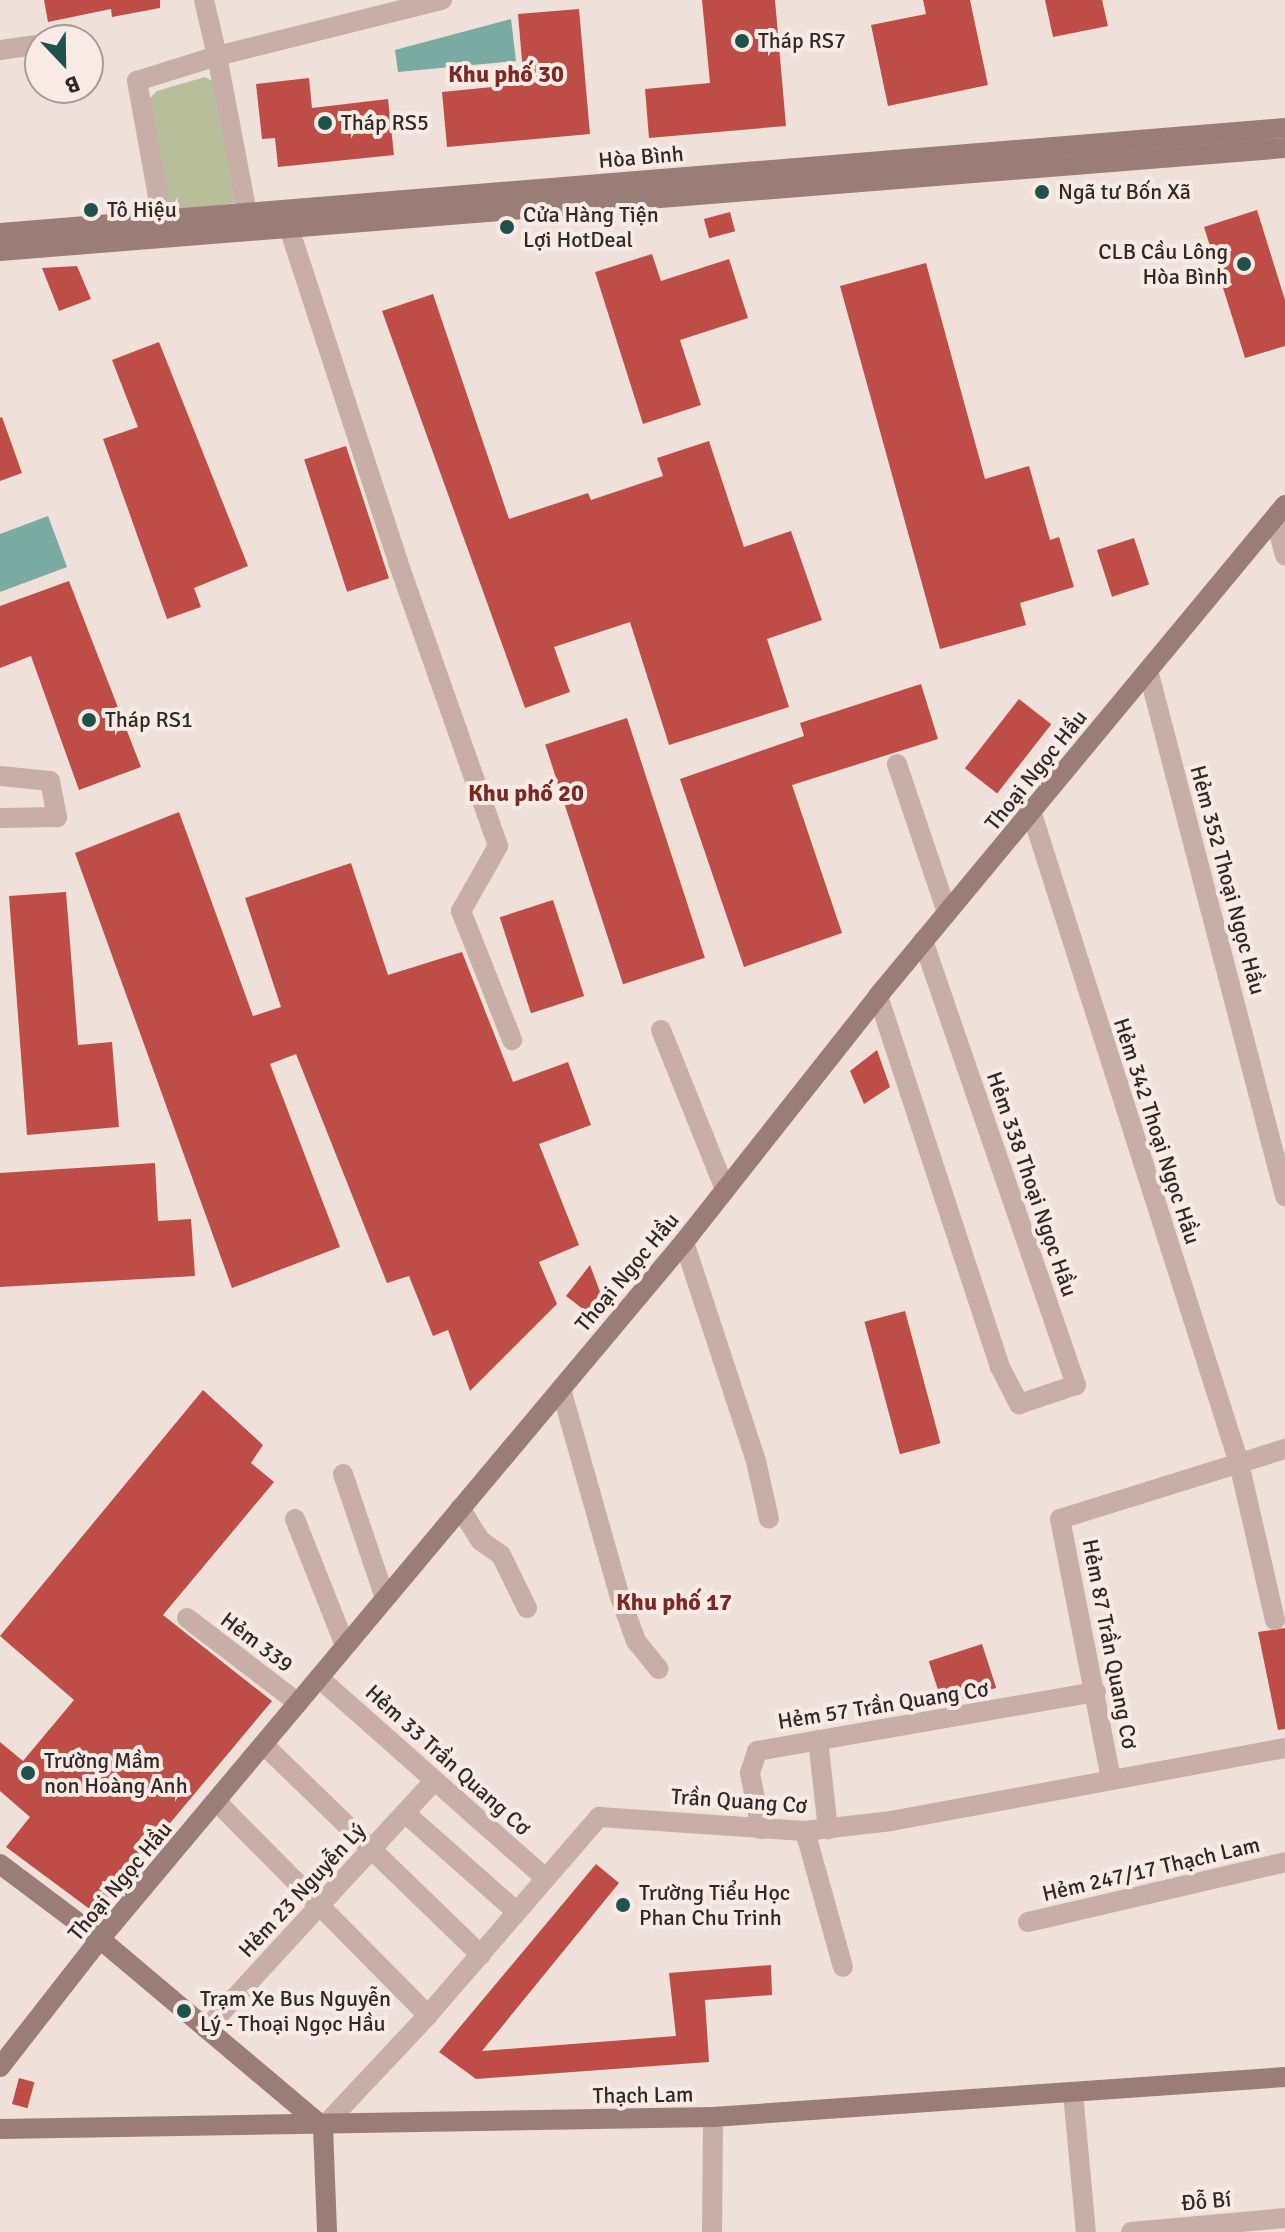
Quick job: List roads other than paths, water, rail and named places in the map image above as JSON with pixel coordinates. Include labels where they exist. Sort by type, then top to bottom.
[{"type":"main road","name":"Hòa Bình","points":[[0,233],[289,228],[1285,128]]},
{"type":"main road","name":"Hòa Bình","points":[[0,251],[164,229],[247,213],[1285,148]]},
{"type":"main road","name":"Thoại Ngọc Hầu","points":[[0,2067],[91,1940],[217,1802],[684,1242],[878,996],[1032,814],[1280,511]]},
{"type":"main road","points":[[0,1864],[323,2127],[327,2232]]},
{"type":"main road","name":"Thạch Lam","points":[[0,2129],[323,2127],[713,2117],[1285,2077]]},
{"type":"street","points":[[204,0],[247,213]]},
{"type":"street","points":[[164,229],[137,81],[217,56],[442,0]]},
{"type":"street","points":[[0,50],[24,47]]},
{"type":"street","points":[[289,228],[398,562],[498,846],[461,911],[512,1040]]},
{"type":"street","points":[[1280,511],[1285,556]]},
{"type":"street","name":"Hẻm 352 Thoại Ngọc Hầu","points":[[1148,670],[1285,1196]]},
{"type":"street","points":[[897,764],[947,913]]},
{"type":"street","points":[[0,776],[32,775],[50,781],[57,817],[0,818]]},
{"type":"street","name":"Hẻm 342 Thoại Ngọc Hầu","points":[[1032,814],[1239,1463],[1275,1620]]},
{"type":"street","name":"Hẻm 338 Thoại Ngọc Hầu","points":[[878,996],[1000,1367],[1019,1404],[1076,1385],[923,941]]},
{"type":"street","points":[[661,1030],[725,1189]]},
{"type":"street","points":[[684,1242],[756,1461],[769,1519]]},
{"type":"street","points":[[561,1389],[620,1597],[636,1641],[659,1669]]},
{"type":"street","points":[[1239,1463],[1285,1449]]},
{"type":"street","name":"Hẻm 87 Trần Quang Cơ","points":[[1111,1779],[1060,1519],[1239,1463]]},
{"type":"street","points":[[343,1474],[385,1598]]},
{"type":"street","points":[[460,1508],[481,1541],[501,1555],[527,1608]]},
{"type":"street","points":[[295,1519],[345,1645]]},
{"type":"street","name":"Hẻm 339","points":[[187,1618],[298,1703]]},
{"type":"street","name":"Hẻm 33 Trần Quang Cơ","points":[[319,1678],[545,1878]]},
{"type":"street","name":"Hẻm 57 Trần Quang Cơ","points":[[761,1829],[751,1757],[764,1749],[1096,1692]]},
{"type":"street","points":[[818,1740],[828,1829]]},
{"type":"street","points":[[264,1745],[481,1955]]},
{"type":"street","name":"Trần Quang Cơ","points":[[323,2127],[428,2015],[599,1817],[761,1829],[828,1829],[1285,1748]]},
{"type":"street","name":"Hẻm 23 Nguyễn Lý","points":[[206,2029],[433,1782]]},
{"type":"street","points":[[217,1802],[428,2015]]},
{"type":"street","points":[[405,1813],[517,1912]]},
{"type":"street","points":[[805,1831],[843,1967]]},
{"type":"street","name":"Hẻm 247/17 Thạch Lam","points":[[1028,1922],[1285,1862]]},
{"type":"street","points":[[1073,2093],[1086,2232]]},
{"type":"street","points":[[712,2232],[713,2117]]},
{"type":"street","name":"Đỗ Bí","points":[[1131,2232],[1285,2218]]},
{"type":"water","points":[[511,19],[516,61],[398,72],[395,50]]},
{"type":"water","points":[[48,516],[67,567],[0,592],[0,534]]},
{"type":"place","name":"Tháp RS7","points":[[742,41]]},
{"type":"place","name":"Tháp RS5","points":[[325,123]]},
{"type":"place","name":"Ngã tư Bốn Xã","points":[[1042,192]]},
{"type":"place","name":"Tô Hiệu","points":[[91,210]]},
{"type":"place","name":"Cửa Hàng Tiện Lợi HotDeal","points":[[507,227]]},
{"type":"place","name":"CLB Cầu Lông Hòa Bình","points":[[1244,264]]},
{"type":"place","name":"Tháp RS1","points":[[89,720]]},
{"type":"place","name":"Trường Mầm non Hoàng Anh","points":[[28,1773]]},
{"type":"place","name":"Trường Tiểu Học Phan Chu Trinh","points":[[623,1905]]},
{"type":"place","name":"Trạm Xe Bus Nguyễn Lý - Thoại Ngọc Hầu","points":[[184,2011]]},
{"type":"district","name":"Khu phố 30","points":[[506,75]]},
{"type":"district","name":"Khu phố 20","points":[[526,794]]},
{"type":"district","name":"Khu phố 17","points":[[674,1603]]}]
